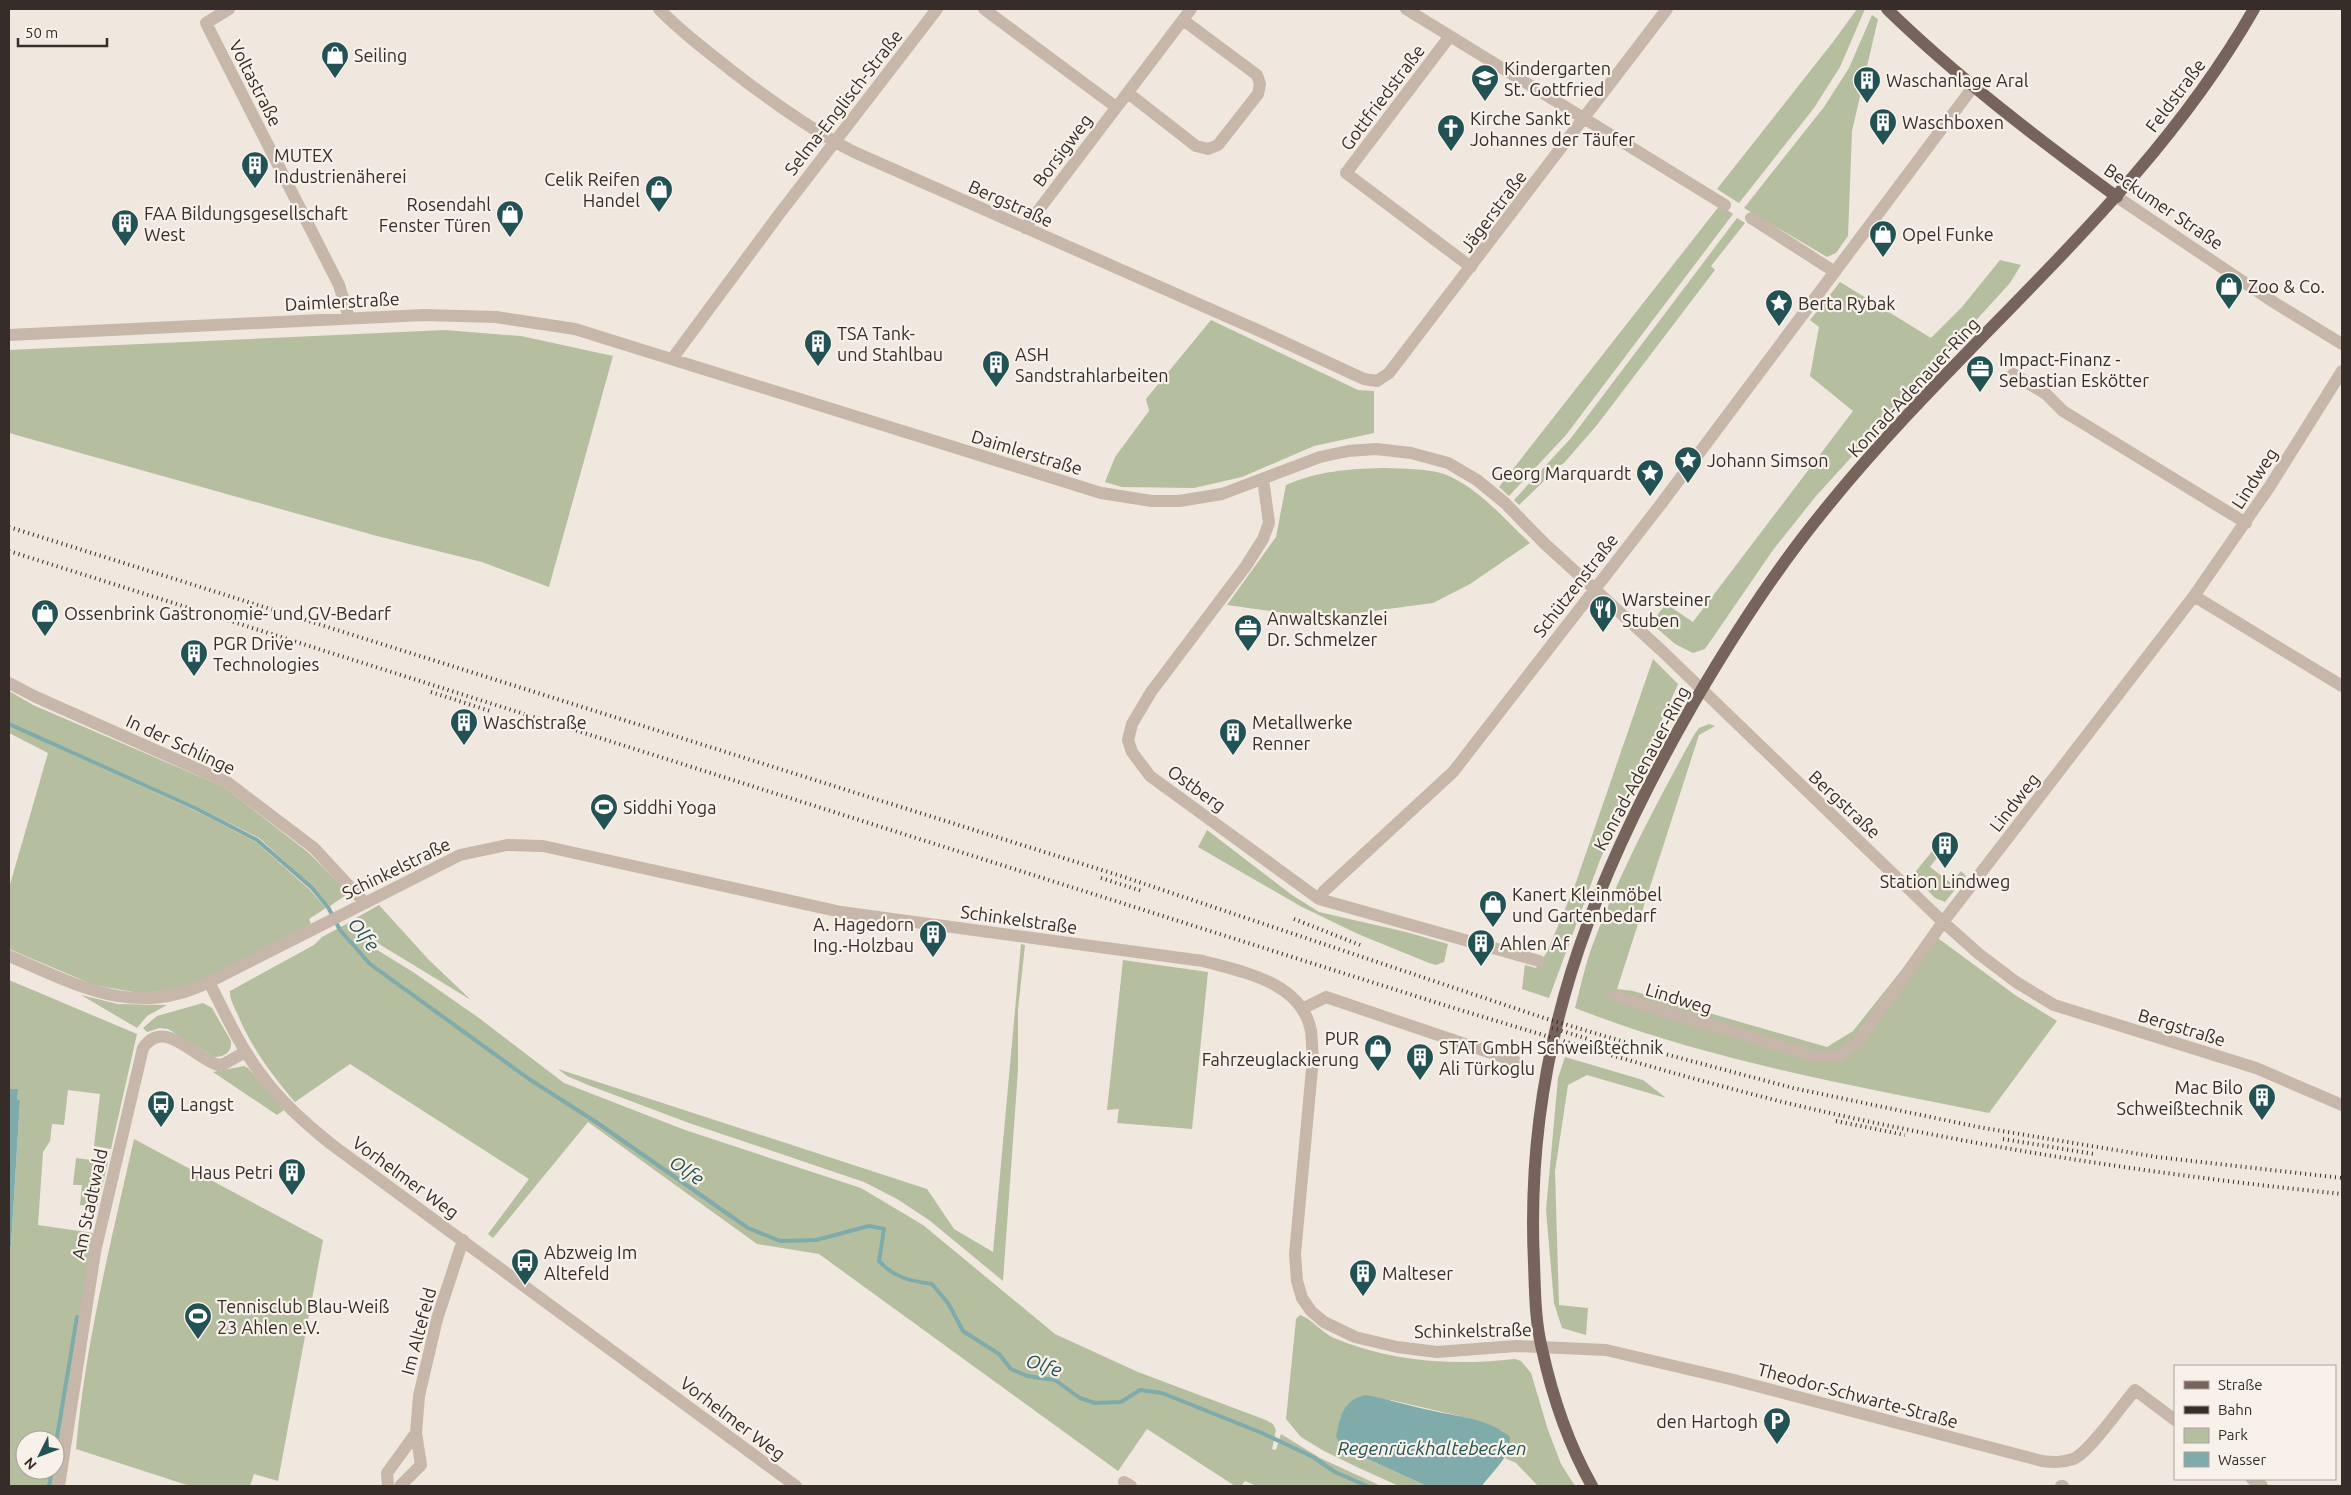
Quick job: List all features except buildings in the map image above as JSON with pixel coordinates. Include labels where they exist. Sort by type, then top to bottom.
[{"type":"main road","name":"Beckumer Straße","points":[[1886,9],[1973,87],[2116,197]]},
{"type":"main road","name":"Feldstraße","points":[[2116,197],[2184,114],[2230,50],[2254,9]]},
{"type":"main road","name":"Konrad-Adenauer-Ring","points":[[1592,1486],[1571,1443],[1541,1347],[1535,1287],[1533,1177],[1539,1109],[1563,998],[1598,894],[1616,851],[1664,755],[1702,690],[1770,583],[1836,496],[1917,405],[2052,267],[2116,197]]},
{"type":"street","name":"Voltastraße","points":[[229,9],[206,23],[339,285],[349,318]]},
{"type":"street","name":"Bergstraße","points":[[659,9],[685,34],[759,91],[836,142],[1025,228],[1262,332],[1364,380],[1377,381]]},
{"type":"street","name":"Selma-Englisch-Straße","points":[[672,359],[777,217],[937,9]]},
{"type":"street","points":[[984,9],[1116,108]]},
{"type":"street","name":"Borsigweg","points":[[1025,228],[1191,9]]},
{"type":"street","points":[[1406,9],[1725,205]]},
{"type":"street","name":"Jägerstraße","points":[[1377,381],[1389,373],[1472,268],[1667,9]]},
{"type":"street","points":[[1128,93],[1196,146],[1208,149],[1218,145],[1258,94],[1260,84],[1257,75],[1183,20]]},
{"type":"street","name":"Gottfriedstraße","points":[[1450,36],[1346,173],[1472,268]]},
{"type":"street","name":"Schützenstraße","points":[[1319,899],[1324,891],[1453,772],[1661,504],[1973,87]]},
{"type":"street","name":"Beckumer Straße","points":[[2116,197],[2275,303],[2342,344]]},
{"type":"street","points":[[1751,218],[1835,272]]},
{"type":"street","name":"Daimlerstraße","points":[[9,335],[424,314],[506,318],[575,329],[1100,493],[1126,498],[1179,501],[1222,494],[1320,457],[1376,449]]},
{"type":"street","name":"Lindweg","points":[[1614,996],[1810,1055],[1839,1056],[1858,1042],[1943,922],[2194,596],[2246,523],[2342,371]]},
{"type":"street","points":[[2013,374],[2046,394],[2063,411],[2246,523]]},
{"type":"street","name":"Bergstraße","points":[[1376,449],[1432,457],[1464,471],[1504,503],[1594,589],[1662,650],[1943,922],[1994,966],[2054,1005],[2256,1068],[2342,1105]]},
{"type":"street","name":"Ostberg","points":[[1263,479],[1269,523],[1263,539],[1246,566],[1151,692],[1132,724],[1128,740],[1132,752],[1150,776],[1319,899],[1539,961]]},
{"type":"street","points":[[2194,596],[2342,686]]},
{"type":"street","name":"In der Schlinge","points":[[9,683],[36,697],[227,782],[314,848],[365,903]]},
{"type":"street","name":"Schinkelstraße","points":[[209,982],[460,855],[507,845],[543,846],[841,912],[1203,961],[1247,973],[1270,982],[1287,992],[1302,1009],[1311,1030],[1313,1058],[1295,1254],[1296,1281],[1302,1298],[1311,1311],[1324,1322],[1355,1336],[1397,1347],[1437,1352],[1541,1347]]},
{"type":"street","points":[[9,956],[92,991],[115,997],[159,998],[179,995],[209,982]]},
{"type":"street","name":"Vorhelmer Weg","points":[[209,982],[245,1052],[274,1091],[305,1123],[796,1486]]},
{"type":"street","points":[[1302,1009],[1326,998],[1515,1061]]},
{"type":"street","name":"Am Stadtwald","points":[[59,1486],[95,1252],[142,1048],[152,1038],[166,1035],[218,1065],[224,1064],[245,1052]]},
{"type":"street","name":"Im Altefeld","points":[[400,1486],[421,1465],[416,1434],[419,1396],[437,1318],[463,1240]]},
{"type":"street","name":"Theodor-Schwarte-Straße","points":[[1541,1347],[1606,1350],[1730,1379],[2042,1461],[2059,1462],[2074,1458],[2089,1446],[2135,1390],[2174,1419]]},
{"type":"street","points":[[388,1486],[387,1473],[416,1434]]},
{"type":"green space","points":[[1857,9],[1865,9],[1840,67],[1814,108],[1739,203],[1717,189],[1833,42]]},
{"type":"green space","points":[[1872,15],[1878,19],[1852,131],[1848,236],[1836,253],[1827,257],[1744,208],[1824,107],[1849,68]]},
{"type":"green space","points":[[1720,205],[1733,214],[1566,435],[1509,496],[1499,487]]},
{"type":"green space","points":[[1737,218],[1745,223],[1711,266],[1715,270],[1597,425],[1564,463],[1559,466],[1556,464],[1542,483],[1519,505],[1514,500],[1571,438]]},
{"type":"green space","points":[[2000,260],[2021,265],[2010,283],[1816,496],[1773,550],[1705,649],[1693,653],[1675,644],[1651,623],[1666,604],[1693,622],[1853,411],[1810,376],[1819,327],[1810,320],[1840,282],[1931,338],[1962,307]]},
{"type":"green space","points":[[1211,320],[1358,390],[1374,391],[1374,433],[1314,446],[1242,477],[1194,488],[1122,487],[1105,482],[1115,457],[1149,411],[1146,399]]},
{"type":"green space","points":[[445,330],[521,336],[613,356],[549,587],[482,562],[377,536],[9,433],[9,350]]},
{"type":"green space","points":[[1383,468],[1429,471],[1444,474],[1456,480],[1490,504],[1530,543],[1470,584],[1433,603],[1320,618],[1227,605],[1276,537],[1286,485],[1298,480],[1333,472]]},
{"type":"green space","points":[[1653,659],[1678,684],[1600,860],[1549,998],[1522,989],[1525,965],[1536,968],[1547,952],[1575,885]]},
{"type":"green space","points":[[9,691],[33,705],[224,787],[309,853],[347,891],[346,895],[330,906],[312,886],[259,838],[195,806],[52,742],[51,745],[194,810],[256,842],[309,889],[326,908],[309,919],[311,924],[207,978],[176,990],[139,993],[94,985],[9,949],[9,888],[48,753],[9,733]]},
{"type":"green space","points":[[1709,724],[1715,726],[1699,735],[1617,989],[1633,991],[1827,1047],[1853,1031],[1931,933],[2015,995],[2057,1021],[1989,1113],[1779,1070],[1727,1057],[1625,1026],[1575,1008],[1590,952],[1624,869],[1694,735],[1699,728]]},
{"type":"green space","points":[[1207,830],[1292,895],[1319,912],[1406,932],[1448,944],[1444,962],[1436,965],[1429,963],[1358,934],[1302,907],[1198,847]]},
{"type":"green space","points":[[1933,850],[1939,855],[1930,867],[1951,883],[1961,871],[1966,876],[1945,902],[1935,898],[1913,875]]},
{"type":"green space","points":[[379,905],[428,959],[471,1000],[368,936],[356,918]]},
{"type":"green space","points":[[350,922],[374,948],[413,972],[479,1018],[564,1083],[685,1130],[861,1188],[923,1225],[1055,1334],[1138,1372],[1266,1420],[1273,1424],[1276,1430],[1272,1449],[1276,1450],[1281,1434],[1320,1458],[1381,1486],[1257,1486],[1245,1481],[1241,1486],[1235,1486],[1147,1429],[1118,1471],[819,1254],[757,1244],[588,1122],[493,1238],[488,1234],[529,1179],[350,1064],[295,1102],[262,1060],[232,1002],[230,991],[314,945],[322,937]]},
{"type":"green space","points":[[1021,944],[1025,945],[1018,1010],[1018,1070],[1003,1281],[929,1220],[897,1199],[864,1182],[689,1123],[588,1085],[567,1076],[558,1069],[927,1189],[954,1229],[993,1252]]},
{"type":"green space","points":[[1123,960],[1208,972],[1192,1129],[1117,1123],[1119,1109],[1107,1110]]},
{"type":"green space","points":[[9,980],[137,1034],[111,1149],[94,1146],[100,1094],[68,1090],[64,1125],[52,1124],[50,1141],[43,1152],[38,1225],[93,1233],[62,1430],[15,1430],[15,1480],[54,1480],[53,1486],[9,1486],[9,1246],[11,1246],[20,1100],[17,1099],[17,1089],[9,1089]]},
{"type":"green space","points":[[81,995],[118,1004],[167,1005],[147,1016],[137,1028]]},
{"type":"green space","points":[[203,1003],[212,1008],[231,1041],[229,1051],[224,1055],[214,1057],[168,1029],[160,1028],[147,1032],[143,1028],[157,1016]]},
{"type":"green space","points":[[1565,1057],[1643,1080],[1666,1098],[1587,1075],[1568,1085],[1555,1171],[1559,1305],[1588,1308],[1586,1335],[1562,1328],[1554,1303],[1546,1210],[1558,1078]]},
{"type":"green space","points":[[244,1066],[248,1068],[284,1110],[277,1115],[213,1072]]},
{"type":"green space","name":"Tennisclub Blau-Weiß 23 Ahlen e.V.","points":[[134,1139],[323,1240],[278,1481],[254,1474],[250,1486],[190,1486],[76,1449],[92,1332]]},
{"type":"green space","points":[[76,1158],[108,1162],[97,1208],[80,1205],[82,1185],[73,1185]]},
{"type":"green space","points":[[1300,1315],[1334,1338],[1356,1346],[1400,1357],[1446,1362],[1515,1359],[1521,1361],[1531,1373],[1548,1430],[1561,1464],[1575,1486],[1538,1486],[1516,1463],[1505,1458],[1510,1448],[1503,1431],[1468,1418],[1391,1400],[1341,1447],[1427,1486],[1399,1486],[1324,1451],[1301,1437],[1286,1419],[1296,1319]]},
{"type":"water","points":[[9,1089],[18,1089],[17,1099],[20,1100],[11,1246],[9,1246]]},
{"type":"water","name":"Regenrückhaltebecken","points":[[1366,1395],[1485,1423],[1510,1437],[1507,1452],[1482,1486],[1427,1486],[1341,1447],[1336,1436],[1344,1410],[1352,1401]]},
{"type":"waterway","name":"Olfe","points":[[9,724],[195,808],[257,840],[311,887],[328,907],[340,930],[370,964],[529,1079],[596,1122],[748,1228],[780,1241],[816,1240],[869,1226],[884,1229],[879,1261],[903,1278],[932,1284],[948,1303],[963,1331],[999,1354],[1011,1369],[1027,1376],[1055,1380],[1080,1398],[1095,1403],[1121,1402],[1140,1390],[1162,1393],[1262,1433],[1313,1457],[1335,1472],[1367,1486]]},
{"type":"waterway","points":[[58,1430],[77,1317]]},
{"type":"waterway","points":[[49,1486],[50,1480]]},
{"type":"railway","points":[[9,527],[1124,877],[1544,1018],[1665,1054],[1793,1088],[1978,1127],[2157,1157],[2342,1178]]},
{"type":"railway","points":[[9,551],[1444,1005],[1704,1081],[1791,1104],[1927,1134],[2134,1169],[2342,1194]]},
{"type":"railway","points":[[431,692],[490,711]]},
{"type":"railway","points":[[1101,878],[1142,891]]},
{"type":"railway","points":[[1294,919],[1360,945]]},
{"type":"railway","points":[[1552,1028],[1621,1049]]},
{"type":"railway","points":[[1836,1121],[1905,1135]]},
{"type":"railway","points":[[2003,1139],[2094,1154]]},
{"type":"place","name":"Seiling","points":[[335,79]]},
{"type":"place","name":"Kindergarten St. Gottfried","points":[[1485,102]]},
{"type":"place","name":"Waschanlage Aral","points":[[1867,104]]},
{"type":"place","name":"Waschboxen","points":[[1883,146]]},
{"type":"place","name":"Kirche Sankt Johannes der Täufer","points":[[1451,152]]},
{"type":"place","name":"MUTEX Industrienäherei","points":[[255,189]]},
{"type":"place","name":"Celik Reifen Handel","points":[[659,213]]},
{"type":"place","name":"Rosendahl Fenster Türen","points":[[510,238]]},
{"type":"place","name":"FAA Bildungsgesellschaft West","points":[[125,247]]},
{"type":"place","name":"Opel Funke","points":[[1883,258]]},
{"type":"place","name":"Zoo & Co.","points":[[2229,310]]},
{"type":"place","name":"Berta Rybak","points":[[1779,327]]},
{"type":"place","name":"TSA Tank- und Stahlbau","points":[[818,367]]},
{"type":"place","name":"ASH Sandstrahlarbeiten","points":[[996,388]]},
{"type":"place","name":"Impact-Finanz - Sebastian Eskötter","points":[[1980,393]]},
{"type":"place","name":"Johann Simson","points":[[1688,484]]},
{"type":"place","name":"Georg Marquardt","points":[[1650,497]]},
{"type":"place","name":"Warsteiner Stuben","points":[[1603,633]]},
{"type":"place","name":"Ossenbrink Gastronomie- und GV-Bedarf","points":[[45,637]]},
{"type":"place","name":"Anwaltskanzlei Dr. Schmelzer","points":[[1248,652]]},
{"type":"place","name":"PGR Drive Technologies","points":[[194,677]]},
{"type":"place","name":"Waschstraße","points":[[464,746]]},
{"type":"place","name":"Metallwerke Renner","points":[[1233,756]]},
{"type":"place","name":"Siddhi Yoga","points":[[604,831]]},
{"type":"place","name":"Station Lindweg","points":[[1945,869]]},
{"type":"place","name":"Kanert Kleinmöbel und Gartenbedarf","points":[[1493,928]]},
{"type":"place","name":"A. Hagedorn Ing.-Holzbau","points":[[933,958]]},
{"type":"place","name":"Ahlen Af","points":[[1481,967]]},
{"type":"place","name":"PUR Fahrzeuglackierung","points":[[1378,1072]]},
{"type":"place","name":"STAT GmbH Schweißtechnik Ali Türkoglu","points":[[1420,1081]]},
{"type":"place","name":"Mac Bilo Schweißtechnik","points":[[2262,1121]]},
{"type":"place","name":"Langst","points":[[161,1128]]},
{"type":"place","name":"Haus Petri","points":[[292,1196]]},
{"type":"place","name":"Abzweig Im Altefeld","points":[[525,1286]]},
{"type":"place","name":"Malteser","points":[[1363,1297]]},
{"type":"place","name":"Tennisclub Blau-Weiß 23 Ahlen e.V.","points":[[198,1340]]},
{"type":"place","name":"den Hartogh","points":[[1777,1445]]}]
